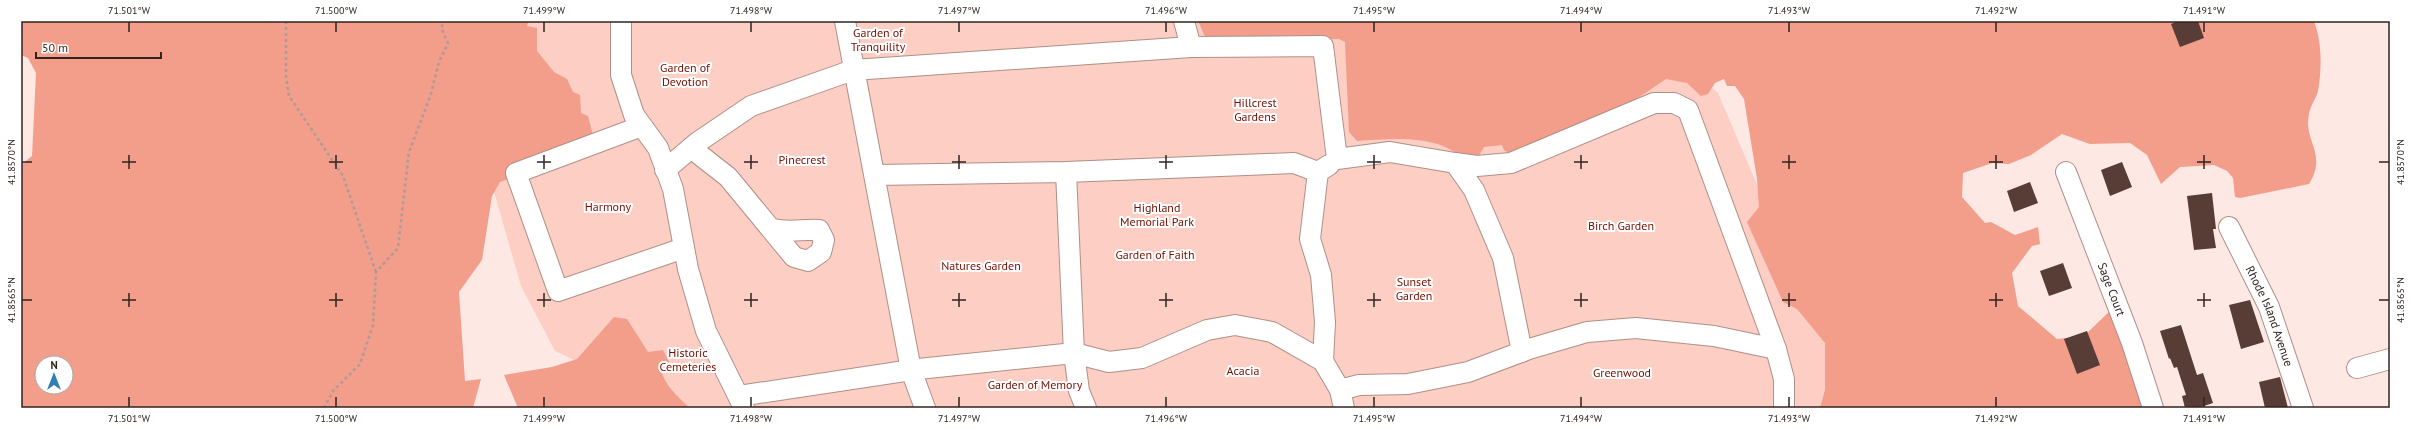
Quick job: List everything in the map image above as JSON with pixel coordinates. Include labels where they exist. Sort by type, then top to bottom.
[{"type":"street","points":[[845,21],[853,70],[875,175],[911,370],[925,408]]},
{"type":"street","points":[[1184,21],[1191,48]]},
{"type":"street","points":[[618,23],[621,75],[634,115],[658,148],[673,189],[684,248],[706,331],[741,402],[911,370],[1074,353],[1109,362],[1142,358],[1178,344],[1207,330],[1236,325],[1272,332],[1323,361]]},
{"type":"street","points":[[666,170],[691,148],[751,106],[853,70],[1191,48],[1323,46],[1337,159]]},
{"type":"street","points":[[1776,349],[1714,336],[1636,328],[1587,332],[1522,352],[1468,372],[1408,384],[1359,385],[1342,399],[1323,361],[1325,322],[1320,275],[1310,239],[1318,172],[1337,159],[1390,152],[1477,166],[1511,163],[1654,103],[1674,103],[1688,110],[1776,349],[1784,379],[1784,408]]},
{"type":"street","points":[[642,126],[516,173],[558,291],[684,248]]},
{"type":"street","points":[[691,148],[728,176],[773,229]]},
{"type":"street","points":[[875,175],[1066,172],[1294,163],[1318,172]]},
{"type":"street","points":[[1455,163],[1474,190],[1503,258],[1522,352]]},
{"type":"street","points":[[1066,172],[1074,353],[1079,390],[1086,408]]},
{"type":"street","name":"Sage Court","points":[[2066,172],[2132,343],[2153,408]]},
{"type":"street","name":"Rhode Island Avenue","points":[[2228,227],[2269,307],[2303,408]]},
{"type":"street","points":[[2357,368],[2390,359]]},
{"type":"path","points":[[286,21],[286,77],[289,96],[343,176],[376,272],[373,325],[360,364],[333,391],[324,408]]},
{"type":"path","points":[[376,272],[398,248],[409,152],[430,97],[439,62],[448,43],[442,30],[442,21]]},
{"type":"green space","name":"Highland Memorial Park","points":[[479,21],[1350,21],[1689,68],[1718,93],[1825,344],[1835,408],[653,408],[637,390],[555,351],[521,286],[488,171]]},
{"type":"shaded area","points":[[21,21],[529,21],[527,26],[537,28],[537,51],[554,72],[567,79],[573,92],[580,95],[581,113],[588,116],[593,135],[603,147],[500,182],[492,196],[482,260],[459,292],[465,381],[481,379],[473,408],[21,408],[21,165],[32,156],[36,73],[28,58],[21,55]]},
{"type":"shaded area","points":[[1198,21],[2314,21],[2319,38],[2320,74],[2318,91],[2310,111],[2308,124],[2316,156],[2316,164],[2309,184],[2240,198],[2235,197],[2233,178],[2227,171],[2214,165],[2180,167],[2161,184],[2147,155],[2130,143],[2090,144],[2062,134],[2031,155],[2009,164],[1992,163],[1963,173],[1962,197],[1985,223],[1991,222],[2015,235],[2038,227],[2040,244],[2032,246],[2012,273],[2018,306],[2057,339],[2084,336],[2113,308],[2150,408],[1820,408],[1825,390],[1825,343],[1797,309],[1783,302],[1747,222],[1759,207],[1757,179],[1744,99],[1735,86],[1727,86],[1724,79],[1715,83],[1708,94],[1701,96],[1687,83],[1666,79],[1635,100],[1513,156],[1504,150],[1502,145],[1484,147],[1477,159],[1477,171],[1451,150],[1430,142],[1405,139],[1357,141],[1349,132],[1345,42],[1339,39],[1207,41]]},
{"type":"shaded area","points":[[614,317],[627,319],[648,352],[663,350],[669,362],[660,366],[664,378],[671,389],[690,408],[518,408],[504,375],[552,367],[577,359]]},
{"type":"building","points":[[2178,21],[2198,21],[2204,38],[2180,47],[2171,24]]},
{"type":"building","points":[[2122,162],[2132,187],[2110,196],[2101,170]]},
{"type":"building","points":[[2030,182],[2038,203],[2014,212],[2007,191]]},
{"type":"building","points":[[2212,193],[2216,229],[2213,229],[2216,248],[2194,250],[2187,196]]},
{"type":"building","points":[[2063,263],[2072,288],[2049,296],[2040,271]]},
{"type":"building","points":[[2250,300],[2264,342],[2241,349],[2229,305]]},
{"type":"building","points":[[2181,325],[2197,375],[2203,373],[2213,403],[2198,408],[2185,408],[2182,396],[2186,395],[2177,367],[2174,368],[2170,358],[2169,359],[2160,331]]},
{"type":"building","points":[[2087,331],[2100,365],[2077,374],[2064,339]]},
{"type":"building","points":[[2280,377],[2288,408],[2265,408],[2259,382]]},
{"type":"park label","name":"Garden of Tranquility","points":[[878,40]]},
{"type":"park label","name":"Garden of Devotion","points":[[685,75]]},
{"type":"park label","name":"Hillcrest Gardens","points":[[1255,110]]},
{"type":"park label","name":"Pinecrest","points":[[802,160]]},
{"type":"park label","name":"Harmony","points":[[608,207]]},
{"type":"park label","name":"Birch Garden","points":[[1621,226]]},
{"type":"park label","name":"Garden of Faith","points":[[1155,255]]},
{"type":"park label","name":"Natures Garden","points":[[981,266]]},
{"type":"park label","name":"Sunset Garden","points":[[1414,289]]},
{"type":"park label","name":"Historic Cemeteries","points":[[688,360]]},
{"type":"park label","name":"Acacia","points":[[1243,371]]},
{"type":"park label","name":"Greenwood","points":[[1622,373]]},
{"type":"park label","name":"Garden of Memory","points":[[1035,385]]}]
